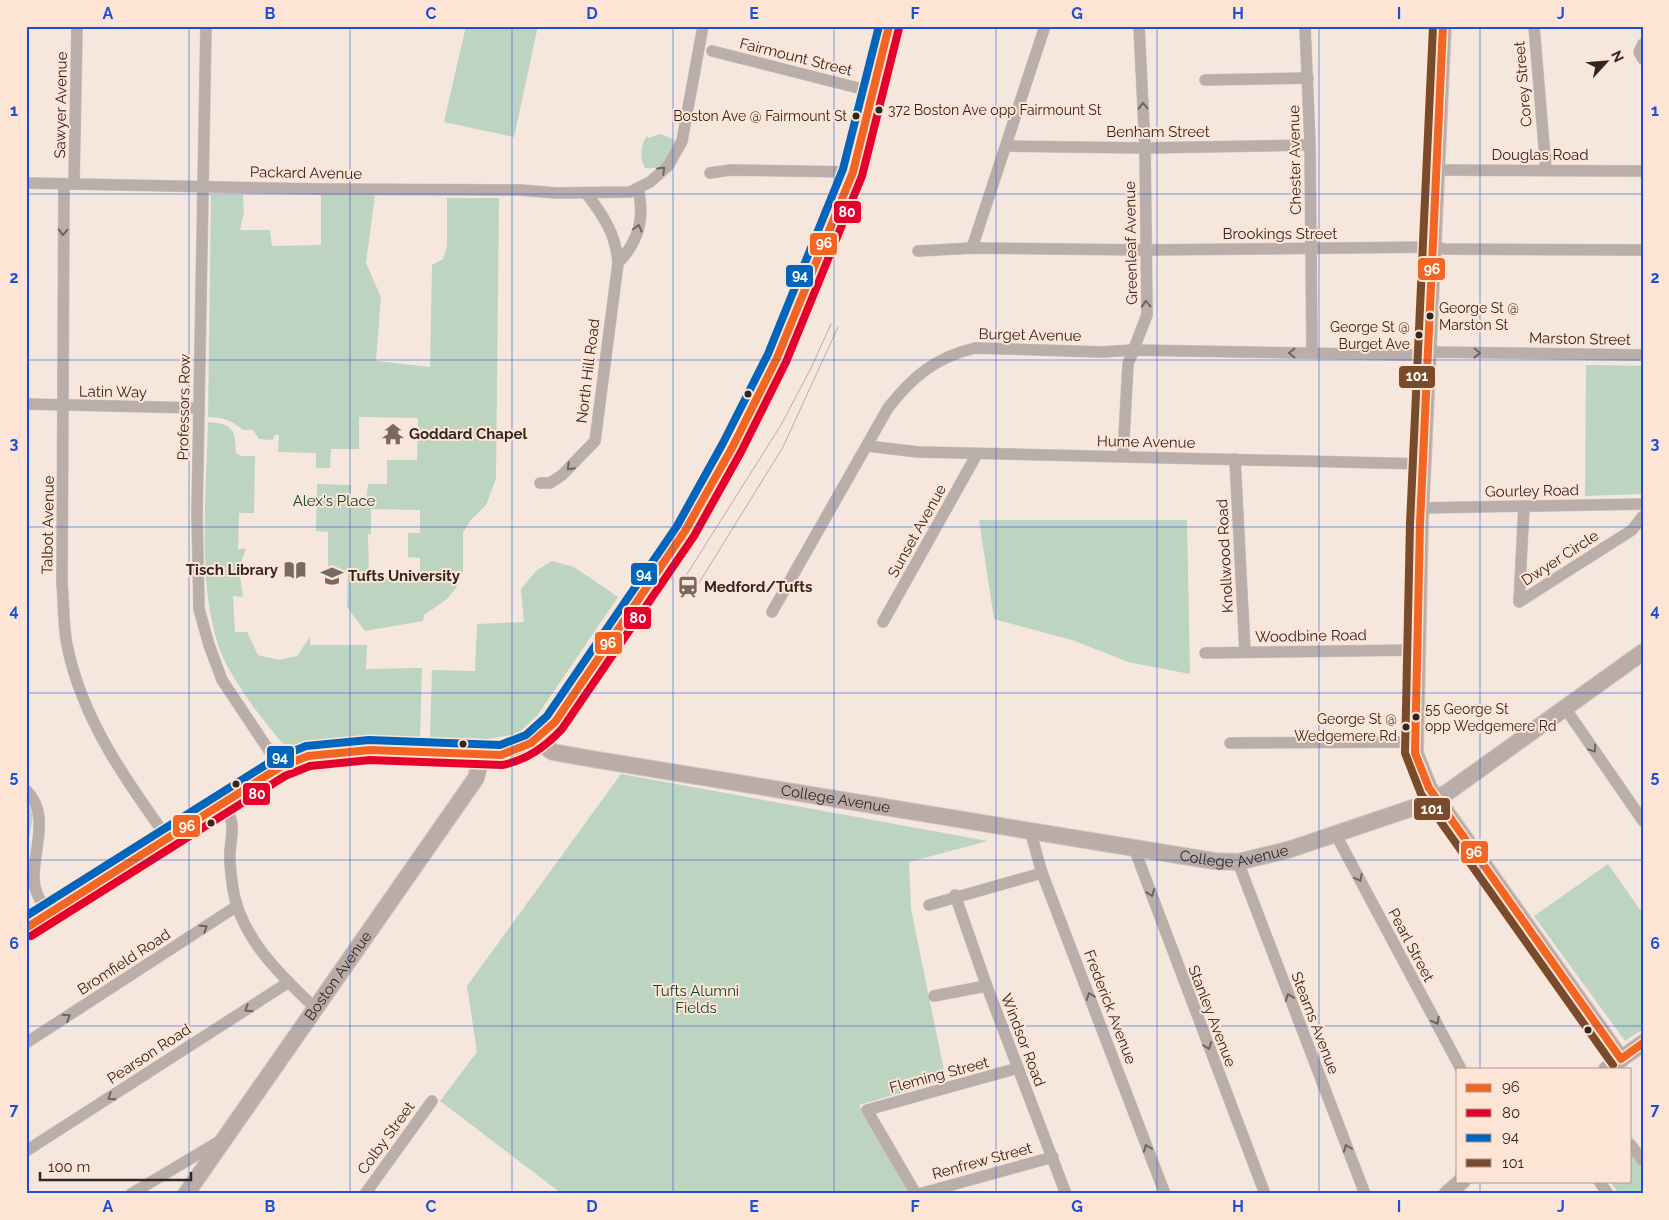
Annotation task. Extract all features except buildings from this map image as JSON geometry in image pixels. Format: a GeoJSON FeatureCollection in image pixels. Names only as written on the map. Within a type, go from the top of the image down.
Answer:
{"type":"FeatureCollection","features":[{"type":"Feature","properties":{"kind":"street","name":"Sawyer Avenue"},"geometry":{"type":"LineString","coordinates":[[69,184],[77,26]]}},
{"type":"Feature","properties":{"kind":"street","name":"Professors Row"},"geometry":{"type":"LineString","coordinates":[[206,26],[197,513],[199,609],[209,646],[222,680],[280,767]]}},
{"type":"Feature","properties":{"kind":"street"},"geometry":{"type":"LineString","coordinates":[[618,263],[631,249],[640,225],[638,188],[650,182],[668,166],[682,141],[703,26]]}},
{"type":"Feature","properties":{"kind":"street"},"geometry":{"type":"LineString","coordinates":[[26,928],[280,767],[308,756],[370,750],[482,754],[512,753],[536,740],[555,722],[685,531],[717,477],[777,358],[802,301],[853,172],[889,26]]}},
{"type":"Feature","properties":{"kind":"street"},"geometry":{"type":"LineString","coordinates":[[972,248],[1045,26]]}},
{"type":"Feature","properties":{"kind":"street","name":"Greenleaf Avenue"},"geometry":{"type":"LineString","coordinates":[[1123,456],[1128,364],[1147,315],[1145,148],[1140,26]]}},
{"type":"Feature","properties":{"kind":"street","name":"Chester Avenue"},"geometry":{"type":"LineString","coordinates":[[1305,26],[1310,145],[1312,353]]}},
{"type":"Feature","properties":{"kind":"street"},"geometry":{"type":"LineString","coordinates":[[1443,26],[1421,508],[1414,742],[1419,766],[1436,798],[1621,1059]]}},
{"type":"Feature","properties":{"kind":"street","name":"Corey Street"},"geometry":{"type":"LineString","coordinates":[[1534,26],[1546,170]]}},
{"type":"Feature","properties":{"kind":"street"},"geometry":{"type":"LineString","coordinates":[[1643,44],[1638,52],[1643,59]]}},
{"type":"Feature","properties":{"kind":"street","name":"Fairmount Street"},"geometry":{"type":"LineString","coordinates":[[712,51],[874,92]]}},
{"type":"Feature","properties":{"kind":"street"},"geometry":{"type":"LineString","coordinates":[[1205,80],[1308,78]]}},
{"type":"Feature","properties":{"kind":"street","name":"Benham Street"},"geometry":{"type":"LineString","coordinates":[[1007,146],[1145,148],[1310,145]]}},
{"type":"Feature","properties":{"kind":"street"},"geometry":{"type":"LineString","coordinates":[[710,173],[730,170],[853,172]]}},
{"type":"Feature","properties":{"kind":"street","name":"Douglas Road"},"geometry":{"type":"LineString","coordinates":[[1437,170],[1643,171]]}},
{"type":"Feature","properties":{"kind":"street","name":"Packard Avenue"},"geometry":{"type":"LineString","coordinates":[[26,183],[510,190],[586,193],[630,192],[638,188]]}},
{"type":"Feature","properties":{"kind":"street","name":"Talbot Avenue"},"geometry":{"type":"LineString","coordinates":[[69,184],[62,315],[64,406],[62,584],[67,644],[80,690],[100,738],[122,776],[168,839]]}},
{"type":"Feature","properties":{"kind":"street","name":"North Hill Road"},"geometry":{"type":"LineString","coordinates":[[540,483],[550,483],[562,475],[595,441],[618,263],[617,249],[610,228],[586,193]]}},
{"type":"Feature","properties":{"kind":"street","name":"Brookings Street"},"geometry":{"type":"LineString","coordinates":[[918,251],[972,248],[1145,250],[1434,247],[1445,249],[1643,250]]}},
{"type":"Feature","properties":{"kind":"street","name":"Burget Avenue"},"geometry":{"type":"LineString","coordinates":[[772,612],[888,408],[906,385],[929,367],[961,351],[975,348],[1102,352],[1133,350],[1412,355],[1428,352]]}},
{"type":"Feature","properties":{"kind":"street","name":"Marston Street"},"geometry":{"type":"LineString","coordinates":[[1428,352],[1643,355]]}},
{"type":"Feature","properties":{"kind":"street","name":"Latin Way"},"geometry":{"type":"LineString","coordinates":[[26,404],[199,408]]}},
{"type":"Feature","properties":{"kind":"street","name":"Hume Avenue"},"geometry":{"type":"LineString","coordinates":[[868,446],[918,452],[976,454],[1424,464]]}},
{"type":"Feature","properties":{"kind":"street","name":"Sunset Avenue"},"geometry":{"type":"LineString","coordinates":[[883,622],[976,454]]}},
{"type":"Feature","properties":{"kind":"street","name":"Knollwood Road"},"geometry":{"type":"LineString","coordinates":[[1235,459],[1245,652]]}},
{"type":"Feature","properties":{"kind":"street","name":"Gourley Road"},"geometry":{"type":"LineString","coordinates":[[1421,508],[1643,504]]}},
{"type":"Feature","properties":{"kind":"street","name":"Dwyer Circle"},"geometry":{"type":"LineString","coordinates":[[1524,506],[1519,602],[1632,530],[1643,516]]}},
{"type":"Feature","properties":{"kind":"street","name":"Woodbine Road"},"geometry":{"type":"LineString","coordinates":[[1205,653],[1417,650]]}},
{"type":"Feature","properties":{"kind":"street","name":"College Avenue"},"geometry":{"type":"LineString","coordinates":[[536,740],[553,752],[607,762],[1214,861],[1238,862],[1336,835],[1427,804],[1643,652]]}},
{"type":"Feature","properties":{"kind":"street"},"geometry":{"type":"LineString","coordinates":[[1565,708],[1643,822]]}},
{"type":"Feature","properties":{"kind":"street"},"geometry":{"type":"LineString","coordinates":[[1230,743],[1414,742]]}},
{"type":"Feature","properties":{"kind":"street","name":"Boston Avenue"},"geometry":{"type":"LineString","coordinates":[[186,1194],[476,778],[482,754]]}},
{"type":"Feature","properties":{"kind":"street"},"geometry":{"type":"LineString","coordinates":[[26,790],[38,806],[40,816],[34,878],[36,891],[48,914]]}},
{"type":"Feature","properties":{"kind":"street"},"geometry":{"type":"LineString","coordinates":[[224,803],[231,814],[234,831],[230,851],[233,884],[238,906],[245,923],[272,966],[315,1008]]}},
{"type":"Feature","properties":{"kind":"street","name":"Frederick Avenue"},"geometry":{"type":"LineString","coordinates":[[1030,830],[1042,873],[1165,1194]]}},
{"type":"Feature","properties":{"kind":"street","name":"Pearl Street"},"geometry":{"type":"LineString","coordinates":[[1336,835],[1460,1068]]}},
{"type":"Feature","properties":{"kind":"street","name":"Stanley Avenue"},"geometry":{"type":"LineString","coordinates":[[1134,848],[1265,1194]]}},
{"type":"Feature","properties":{"kind":"street","name":"Stearns Avenue"},"geometry":{"type":"LineString","coordinates":[[1238,862],[1365,1194]]}},
{"type":"Feature","properties":{"kind":"street"},"geometry":{"type":"LineString","coordinates":[[928,905],[1042,873]]}},
{"type":"Feature","properties":{"kind":"street","name":"Windsor Road"},"geometry":{"type":"LineString","coordinates":[[955,896],[986,986],[1066,1194]]}},
{"type":"Feature","properties":{"kind":"street","name":"Bromfield Road"},"geometry":{"type":"LineString","coordinates":[[26,1043],[238,906]]}},
{"type":"Feature","properties":{"kind":"street","name":"Pearson Road"},"geometry":{"type":"LineString","coordinates":[[26,1151],[289,982]]}},
{"type":"Feature","properties":{"kind":"street"},"geometry":{"type":"LineString","coordinates":[[934,996],[986,986]]}},
{"type":"Feature","properties":{"kind":"street"},"geometry":{"type":"LineString","coordinates":[[1608,1068],[1643,1043]]}},
{"type":"Feature","properties":{"kind":"street","name":"Fleming Street"},"geometry":{"type":"LineString","coordinates":[[917,1194],[867,1110],[1018,1068]]}},
{"type":"Feature","properties":{"kind":"street","name":"Colby Street"},"geometry":{"type":"LineString","coordinates":[[365,1194],[432,1100]]}},
{"type":"Feature","properties":{"kind":"street"},"geometry":{"type":"LineString","coordinates":[[131,1194],[225,1138]]}},
{"type":"Feature","properties":{"kind":"street"},"geometry":{"type":"LineString","coordinates":[[1632,1147],[1643,1161]]}},
{"type":"Feature","properties":{"kind":"street","name":"Renfrew Street"},"geometry":{"type":"LineString","coordinates":[[917,1194],[1052,1157]]}},
{"type":"Feature","properties":{"kind":"street"},"geometry":{"type":"LineString","coordinates":[[1447,1194],[1461,1182]]}},
{"type":"Feature","properties":{"kind":"street"},"geometry":{"type":"LineString","coordinates":[[1600,1182],[1608,1194]]}},
{"type":"Feature","properties":{"kind":"green space"},"geometry":{"type":"Polygon","coordinates":[[[466,26],[538,26],[514,137],[444,122],[466,26]]]}},
{"type":"Feature","properties":{"kind":"green space"},"geometry":{"type":"Polygon","coordinates":[[[661,134],[673,139],[670,155],[657,167],[645,168],[642,161],[643,143],[647,136],[648,138],[661,134]]]}},
{"type":"Feature","properties":{"kind":"green space","name":"Alex's Place"},"geometry":{"type":"Polygon","coordinates":[[[211,195],[243,195],[244,212],[240,230],[270,230],[272,246],[321,245],[321,195],[375,195],[366,263],[381,297],[376,361],[430,367],[432,265],[443,259],[447,246],[447,198],[499,198],[496,479],[486,505],[470,521],[463,533],[463,571],[456,588],[447,599],[424,615],[423,621],[365,631],[347,607],[348,571],[328,571],[328,532],[316,531],[317,484],[351,485],[350,503],[366,504],[368,484],[387,484],[387,460],[417,460],[418,418],[359,417],[359,449],[331,449],[330,468],[316,468],[316,453],[278,452],[279,435],[275,435],[273,440],[259,439],[253,430],[243,430],[227,420],[208,417],[211,195]],[[371,509],[371,534],[368,534],[369,577],[402,580],[403,578],[420,578],[420,558],[408,557],[408,533],[420,533],[420,510],[371,509]]]}},
{"type":"Feature","properties":{"kind":"green space"},"geometry":{"type":"Polygon","coordinates":[[[1586,365],[1643,366],[1643,494],[1585,496],[1586,365]]]}},
{"type":"Feature","properties":{"kind":"green space"},"geometry":{"type":"Polygon","coordinates":[[[208,422],[223,424],[231,429],[235,438],[236,453],[241,456],[255,456],[254,513],[239,513],[238,549],[246,549],[239,568],[243,597],[233,596],[235,632],[247,632],[258,655],[279,660],[297,656],[310,637],[310,645],[367,645],[366,669],[422,668],[420,740],[284,745],[242,690],[230,671],[218,645],[211,616],[205,550],[208,422]]]}},
{"type":"Feature","properties":{"kind":"green space"},"geometry":{"type":"Polygon","coordinates":[[[979,520],[1187,520],[1190,674],[1128,662],[1075,641],[994,619],[979,520]]]}},
{"type":"Feature","properties":{"kind":"green space"},"geometry":{"type":"Polygon","coordinates":[[[552,561],[574,567],[618,597],[537,716],[517,734],[487,739],[430,737],[432,670],[475,671],[477,624],[524,622],[521,589],[536,571],[552,561]]]}},
{"type":"Feature","properties":{"kind":"green space","name":"Tufts Alumni Fields"},"geometry":{"type":"Polygon","coordinates":[[[621,774],[988,841],[909,862],[911,909],[946,1080],[859,1105],[912,1194],[562,1194],[440,1101],[477,1052],[467,986],[621,774]]]}},
{"type":"Feature","properties":{"kind":"green space"},"geometry":{"type":"Polygon","coordinates":[[[26,798],[33,816],[26,855],[26,798]]]}},
{"type":"Feature","properties":{"kind":"green space"},"geometry":{"type":"Polygon","coordinates":[[[1608,864],[1643,914],[1643,1029],[1625,1041],[1534,916],[1608,864]]]}},
{"type":"Feature","properties":{"kind":"green space"},"geometry":{"type":"Polygon","coordinates":[[[1632,1156],[1643,1170],[1643,1194],[1619,1194],[1611,1182],[1632,1182],[1632,1156]]]}},
{"type":"Feature","properties":{"kind":"tram line"},"geometry":{"type":"LineString","coordinates":[[682,582],[781,425],[811,368],[831,324]]}},
{"type":"Feature","properties":{"kind":"tram line"},"geometry":{"type":"LineString","coordinates":[[694,591],[783,447],[838,327]]}},
{"type":"Feature","properties":{"kind":"transit line","name":"94"},"geometry":{"type":"LineString","coordinates":[[26,916],[275,759],[306,746],[369,740],[500,745],[526,735],[547,716],[677,526],[723,443],[768,354],[843,169],[879,26]]}},
{"type":"Feature","properties":{"kind":"transit line","name":"96"},"geometry":{"type":"LineString","coordinates":[[26,928],[280,767],[308,756],[370,750],[501,755],[531,743],[555,722],[685,531],[732,448],[777,358],[853,172],[889,26]]}},
{"type":"Feature","properties":{"kind":"transit line","name":"101"},"geometry":{"type":"LineString","coordinates":[[1433,26],[1410,524],[1405,753],[1421,794],[1613,1065]]}},
{"type":"Feature","properties":{"kind":"transit line","name":"96"},"geometry":{"type":"LineString","coordinates":[[1443,26],[1420,524],[1415,753],[1429,788],[1621,1059],[1643,1043]]}},
{"type":"Feature","properties":{"kind":"transit line","name":"80"},"geometry":{"type":"LineString","coordinates":[[31,936],[285,776],[310,766],[370,760],[502,765],[520,760],[535,752],[562,729],[694,536],[741,452],[786,362],[862,176],[899,28]]}},
{"type":"Feature","properties":{"kind":"place","name":"372 Boston Ave opp Fairmount St"},"geometry":{"type":"Point","coordinates":[879,110]}},
{"type":"Feature","properties":{"kind":"place","name":"Boston Ave @ Fairmount St"},"geometry":{"type":"Point","coordinates":[856,116]}},
{"type":"Feature","properties":{"kind":"place","name":"George St @ Marston St"},"geometry":{"type":"Point","coordinates":[1430,316]}},
{"type":"Feature","properties":{"kind":"place","name":"George St @ Burget Ave"},"geometry":{"type":"Point","coordinates":[1419,335]}},
{"type":"Feature","properties":{"kind":"place","name":"Goddard Chapel"},"geometry":{"type":"Point","coordinates":[393,434]}},
{"type":"Feature","properties":{"kind":"place","name":"Tisch Library"},"geometry":{"type":"Point","coordinates":[295,570]}},
{"type":"Feature","properties":{"kind":"place","name":"Tufts University"},"geometry":{"type":"Point","coordinates":[332,576]}},
{"type":"Feature","properties":{"kind":"place","name":"Medford/Tufts"},"geometry":{"type":"Point","coordinates":[688,587]}},
{"type":"Feature","properties":{"kind":"place","name":"55 George St opp Wedgemere Rd"},"geometry":{"type":"Point","coordinates":[1416,717]}},
{"type":"Feature","properties":{"kind":"place","name":"George St @ Wedgemere Rd"},"geometry":{"type":"Point","coordinates":[1406,727]}}]}
